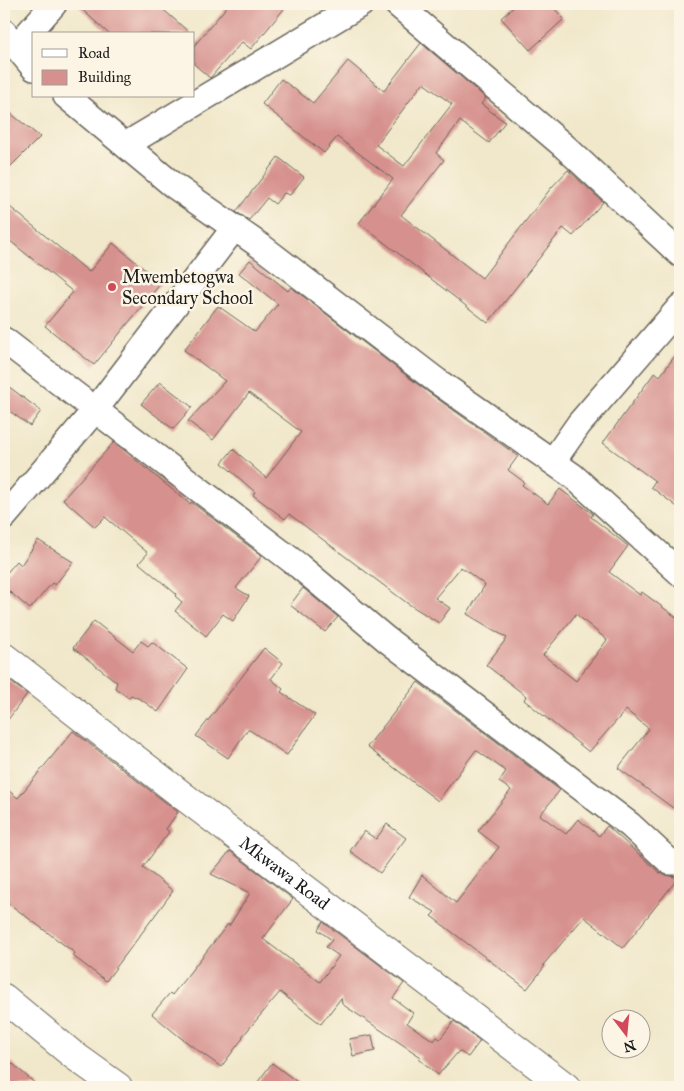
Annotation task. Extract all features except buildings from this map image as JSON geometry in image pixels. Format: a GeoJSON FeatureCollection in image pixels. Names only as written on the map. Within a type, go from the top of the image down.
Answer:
{"type":"FeatureCollection","features":[{"type":"Feature","properties":{"kind":"street"},"geometry":{"type":"LineString","coordinates":[[32,66],[10,39],[54,4]]}},
{"type":"Feature","properties":{"kind":"street"},"geometry":{"type":"LineString","coordinates":[[127,144],[361,4]]}},
{"type":"Feature","properties":{"kind":"street"},"geometry":{"type":"LineString","coordinates":[[397,4],[564,146],[680,254]]}},
{"type":"Feature","properties":{"kind":"street"},"geometry":{"type":"LineString","coordinates":[[69,98],[127,144],[173,185],[236,227],[437,381],[553,461],[676,559]]}},
{"type":"Feature","properties":{"kind":"street"},"geometry":{"type":"LineString","coordinates":[[4,517],[95,410],[236,227]]}},
{"type":"Feature","properties":{"kind":"street"},"geometry":{"type":"LineString","coordinates":[[553,461],[579,424],[680,307]]}},
{"type":"Feature","properties":{"kind":"street"},"geometry":{"type":"LineString","coordinates":[[4,340],[299,566],[386,639],[630,825],[670,862],[680,862]]}},
{"type":"Feature","properties":{"kind":"street","name":"Mkwawa Road"},"geometry":{"type":"LineString","coordinates":[[4,657],[187,799],[566,1087]]}},
{"type":"Feature","properties":{"kind":"street"},"geometry":{"type":"LineString","coordinates":[[4,998],[72,1054],[118,1087]]}},
{"type":"Feature","properties":{"kind":"place","name":"Mwembetogwa Secondary School"},"geometry":{"type":"Point","coordinates":[112,287]}}]}
